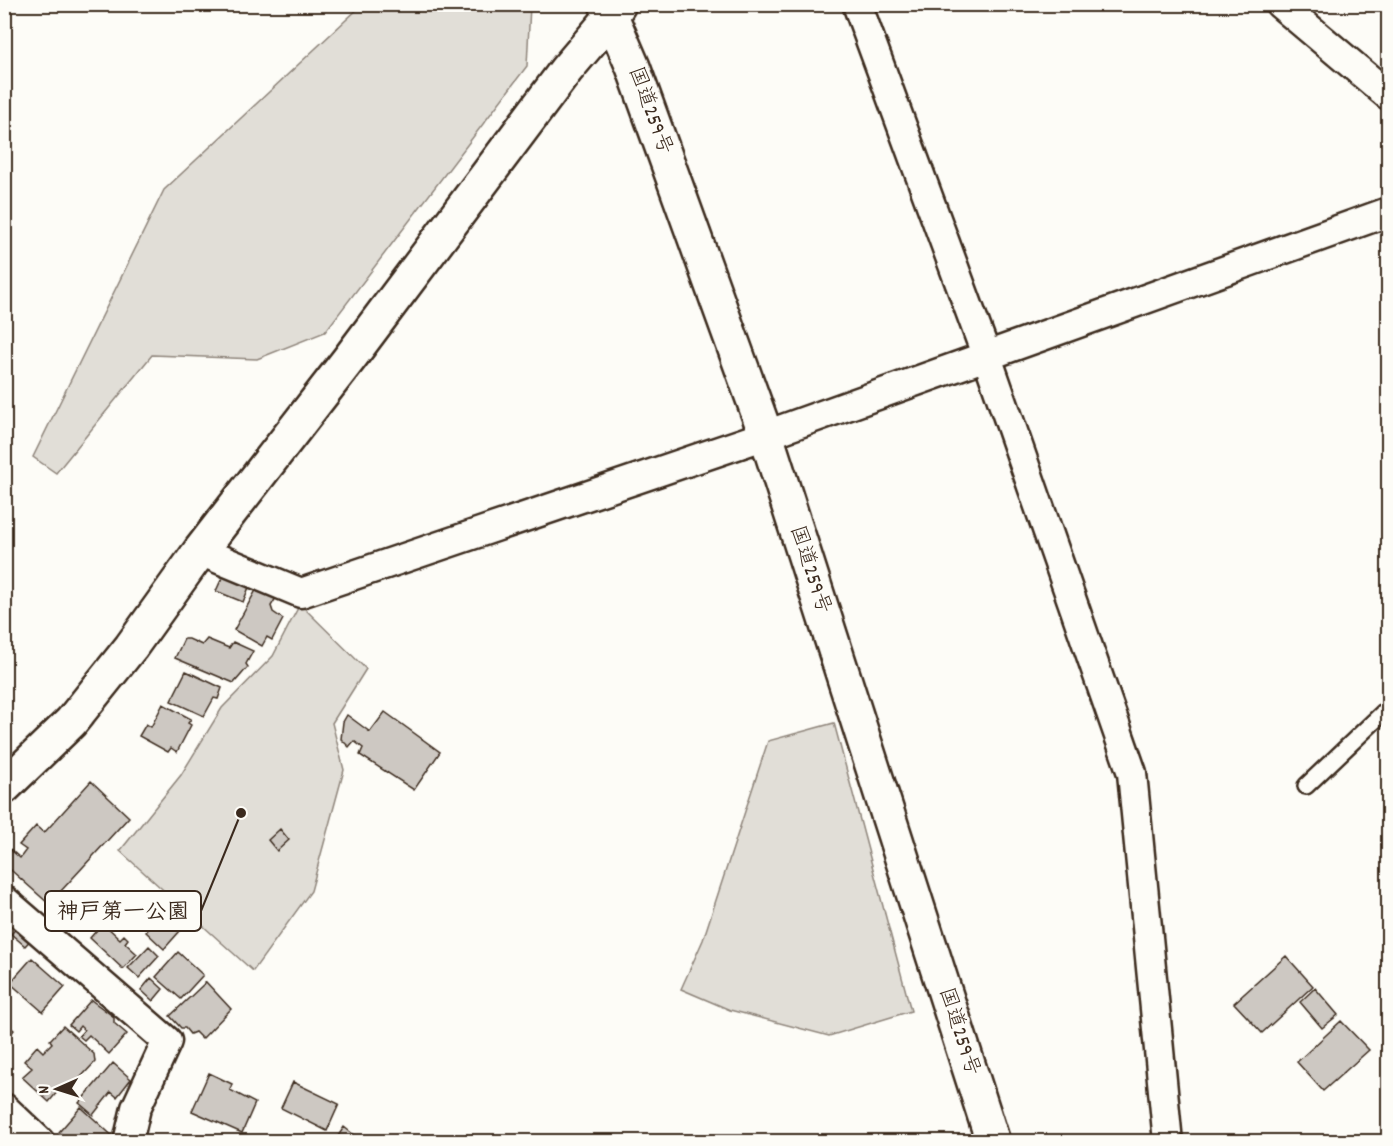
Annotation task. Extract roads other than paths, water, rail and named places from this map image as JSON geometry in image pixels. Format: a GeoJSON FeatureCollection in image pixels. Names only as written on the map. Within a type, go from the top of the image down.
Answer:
{"type":"FeatureCollection","features":[{"type":"Feature","properties":{"kind":"main road","name":"国道259号"},"geometry":{"type":"LineString","coordinates":[[612,9],[766,435],[993,1142]]}},
{"type":"Feature","properties":{"kind":"main road"},"geometry":{"type":"LineString","coordinates":[[4,787],[70,722],[131,647],[200,551],[349,359],[612,9]]}},
{"type":"Feature","properties":{"kind":"street"},"geometry":{"type":"LineString","coordinates":[[857,4],[987,357],[1132,773],[1168,1142]]}},
{"type":"Feature","properties":{"kind":"street"},"geometry":{"type":"LineString","coordinates":[[1280,4],[1389,95]]}},
{"type":"Feature","properties":{"kind":"street"},"geometry":{"type":"LineString","coordinates":[[200,551],[301,592],[766,435],[1389,212]]}},
{"type":"Feature","properties":{"kind":"street"},"geometry":{"type":"LineString","coordinates":[[4,900],[167,1041],[136,1108],[128,1142]]}},
{"type":"Feature","properties":{"kind":"street"},"geometry":{"type":"LineString","coordinates":[[4,1108],[40,1142]]}},
{"type":"Feature","properties":{"kind":"lane"},"geometry":{"type":"LineString","coordinates":[[1306,786],[1389,708]]}},
{"type":"Feature","properties":{"kind":"place","name":"神戸第一公園"},"geometry":{"type":"Point","coordinates":[241,813]}}]}
